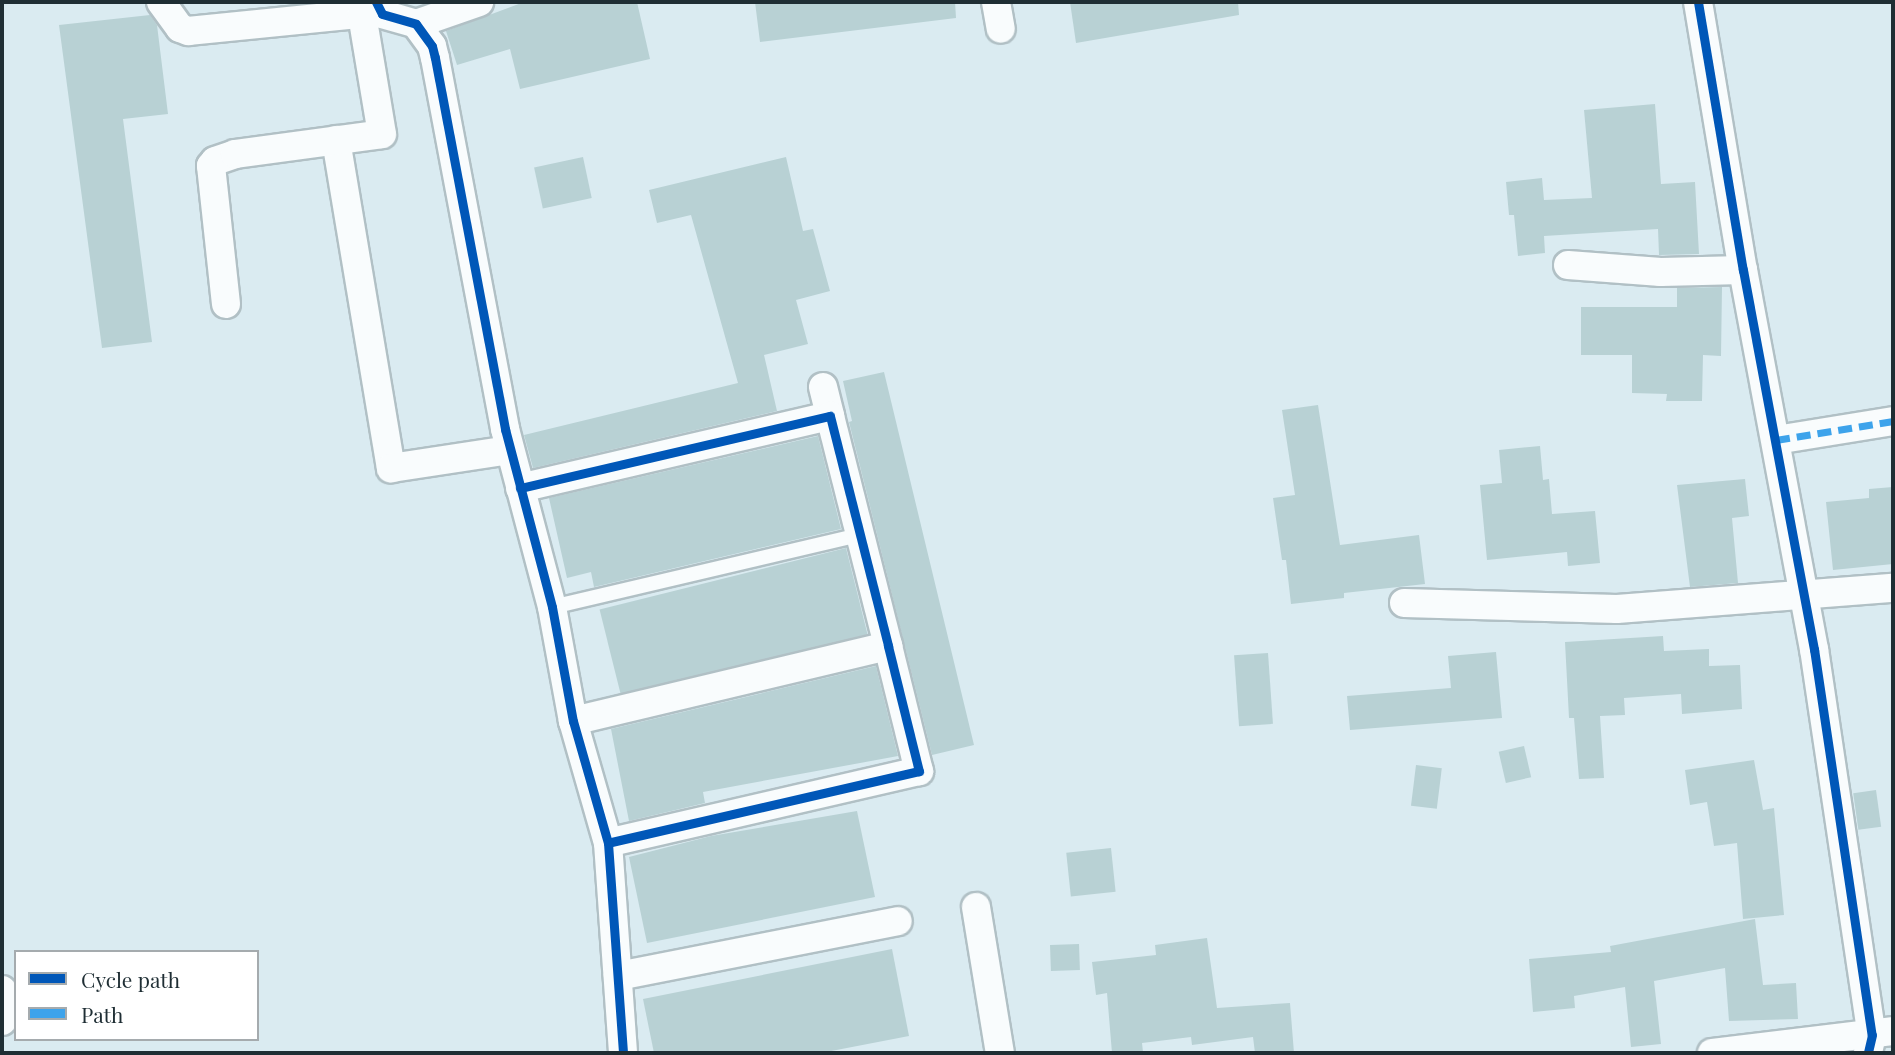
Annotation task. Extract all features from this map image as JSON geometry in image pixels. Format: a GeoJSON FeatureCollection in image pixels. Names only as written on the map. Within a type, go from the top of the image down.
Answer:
{"type":"FeatureCollection","features":[{"type":"Feature","properties":{"kind":"street"},"geometry":{"type":"LineString","coordinates":[[161,2],[180,28],[188,31],[372,9],[415,24],[432,46],[510,450],[552,607],[573,721],[608,844],[623,1053]]}},
{"type":"Feature","properties":{"kind":"street"},"geometry":{"type":"LineString","coordinates":[[415,24],[479,2]]}},
{"type":"Feature","properties":{"kind":"street"},"geometry":{"type":"LineString","coordinates":[[1698,2],[1743,270],[1805,593],[1878,1040],[1712,1053]]}},
{"type":"Feature","properties":{"kind":"street"},"geometry":{"type":"LineString","coordinates":[[226,304],[211,166],[215,161],[235,154],[382,134],[372,9]]}},
{"type":"Feature","properties":{"kind":"street"},"geometry":{"type":"LineString","coordinates":[[336,140],[391,468],[510,450]]}},
{"type":"Feature","properties":{"kind":"street"},"geometry":{"type":"LineString","coordinates":[[1567,265],[1661,272],[1743,270]]}},
{"type":"Feature","properties":{"kind":"street"},"geometry":{"type":"LineString","coordinates":[[608,844],[919,771],[823,387]]}},
{"type":"Feature","properties":{"kind":"street"},"geometry":{"type":"LineString","coordinates":[[520,488],[830,416]]}},
{"type":"Feature","properties":{"kind":"street"},"geometry":{"type":"LineString","coordinates":[[1776,440],[1893,421]]}},
{"type":"Feature","properties":{"kind":"street"},"geometry":{"type":"LineString","coordinates":[[1404,603],[1617,609],[1893,587]]}},
{"type":"Feature","properties":{"kind":"street"},"geometry":{"type":"LineString","coordinates":[[573,721],[888,646]]}},
{"type":"Feature","properties":{"kind":"street"},"geometry":{"type":"LineString","coordinates":[[976,907],[1000,1053]]}},
{"type":"Feature","properties":{"kind":"street"},"geometry":{"type":"LineString","coordinates":[[618,976],[898,920]]}},
{"type":"Feature","properties":{"kind":"street"},"geometry":{"type":"LineString","coordinates":[[2,990],[2,1021]]}},
{"type":"Feature","properties":{"kind":"lane"},"geometry":{"type":"LineString","coordinates":[[552,607],[859,535]]}},
{"type":"Feature","properties":{"kind":"building"},"geometry":{"type":"Polygon","coordinates":[[[524,2],[637,2],[650,59],[520,89],[510,49],[457,65],[446,31],[524,2]]]}},
{"type":"Feature","properties":{"kind":"building"},"geometry":{"type":"Polygon","coordinates":[[[755,2],[955,2],[956,18],[760,42],[755,2]]]}},
{"type":"Feature","properties":{"kind":"building"},"geometry":{"type":"Polygon","coordinates":[[[1070,2],[1238,2],[1239,15],[1076,43],[1070,2]]]}},
{"type":"Feature","properties":{"kind":"building"},"geometry":{"type":"Polygon","coordinates":[[[150,15],[157,25],[168,114],[123,119],[152,342],[102,348],[59,25],[150,15]]]}},
{"type":"Feature","properties":{"kind":"building"},"geometry":{"type":"Polygon","coordinates":[[[1655,104],[1661,184],[1695,182],[1699,254],[1659,255],[1658,229],[1544,236],[1545,253],[1518,256],[1514,215],[1509,215],[1506,182],[1542,178],[1544,200],[1592,198],[1584,110],[1655,104]]]}},
{"type":"Feature","properties":{"kind":"building"},"geometry":{"type":"Polygon","coordinates":[[[583,157],[592,198],[543,208],[534,167],[583,157]]]}},
{"type":"Feature","properties":{"kind":"building"},"geometry":{"type":"Polygon","coordinates":[[[786,157],[803,231],[813,229],[830,291],[796,300],[808,344],[764,355],[777,411],[533,468],[524,435],[738,383],[691,215],[657,223],[649,190],[786,157]]]}},
{"type":"Feature","properties":{"kind":"building"},"geometry":{"type":"Polygon","coordinates":[[[1722,287],[1721,356],[1703,355],[1702,401],[1666,401],[1667,394],[1632,393],[1632,355],[1581,355],[1581,307],[1677,307],[1677,288],[1722,287]]]}},
{"type":"Feature","properties":{"kind":"building"},"geometry":{"type":"Polygon","coordinates":[[[884,372],[974,745],[932,755],[849,422],[852,421],[843,381],[884,372]]]}},
{"type":"Feature","properties":{"kind":"building"},"geometry":{"type":"Polygon","coordinates":[[[1318,405],[1340,545],[1419,535],[1425,584],[1344,593],[1344,598],[1291,604],[1286,560],[1282,560],[1273,498],[1295,495],[1282,410],[1318,405]]]}},
{"type":"Feature","properties":{"kind":"building"},"geometry":{"type":"Polygon","coordinates":[[[818,436],[841,529],[594,587],[591,572],[567,578],[549,498],[818,436]]]}},
{"type":"Feature","properties":{"kind":"building"},"geometry":{"type":"Polygon","coordinates":[[[1540,446],[1543,480],[1549,479],[1552,514],[1595,511],[1600,563],[1568,566],[1567,552],[1487,560],[1480,485],[1502,483],[1499,450],[1540,446]]]}},
{"type":"Feature","properties":{"kind":"building"},"geometry":{"type":"Polygon","coordinates":[[[1745,479],[1749,516],[1732,518],[1738,583],[1690,587],[1677,485],[1745,479]]]}},
{"type":"Feature","properties":{"kind":"building"},"geometry":{"type":"Polygon","coordinates":[[[1893,487],[1893,564],[1833,570],[1826,502],[1869,498],[1869,489],[1893,487]]]}},
{"type":"Feature","properties":{"kind":"building"},"geometry":{"type":"Polygon","coordinates":[[[846,548],[868,634],[621,696],[600,609],[846,548]]]}},
{"type":"Feature","properties":{"kind":"building"},"geometry":{"type":"Polygon","coordinates":[[[1663,636],[1664,651],[1709,649],[1709,666],[1740,665],[1742,709],[1682,714],[1681,694],[1624,698],[1625,715],[1600,716],[1604,778],[1579,779],[1574,718],[1569,718],[1565,642],[1663,636]]]}},
{"type":"Feature","properties":{"kind":"building"},"geometry":{"type":"Polygon","coordinates":[[[1496,652],[1502,718],[1350,730],[1347,696],[1451,688],[1448,656],[1496,652]]]}},
{"type":"Feature","properties":{"kind":"building"},"geometry":{"type":"Polygon","coordinates":[[[1268,653],[1273,724],[1239,726],[1234,655],[1268,653]]]}},
{"type":"Feature","properties":{"kind":"building"},"geometry":{"type":"Polygon","coordinates":[[[876,666],[898,756],[703,792],[705,803],[629,821],[611,729],[876,666]]]}},
{"type":"Feature","properties":{"kind":"building"},"geometry":{"type":"Polygon","coordinates":[[[1524,746],[1531,777],[1506,783],[1499,752],[1524,746]]]}},
{"type":"Feature","properties":{"kind":"building"},"geometry":{"type":"Polygon","coordinates":[[[1754,760],[1763,810],[1774,808],[1784,915],[1743,919],[1737,843],[1714,846],[1707,802],[1690,805],[1685,770],[1754,760]]]}},
{"type":"Feature","properties":{"kind":"building"},"geometry":{"type":"Polygon","coordinates":[[[1416,765],[1442,768],[1437,809],[1411,806],[1416,765]]]}},
{"type":"Feature","properties":{"kind":"building"},"geometry":{"type":"Polygon","coordinates":[[[1876,790],[1881,827],[1858,830],[1853,793],[1876,790]]]}},
{"type":"Feature","properties":{"kind":"building"},"geometry":{"type":"Polygon","coordinates":[[[857,811],[875,897],[647,943],[629,857],[711,836],[857,811]]]}},
{"type":"Feature","properties":{"kind":"building"},"geometry":{"type":"Polygon","coordinates":[[[1111,848],[1116,892],[1071,896],[1066,853],[1111,848]]]}},
{"type":"Feature","properties":{"kind":"building"},"geometry":{"type":"Polygon","coordinates":[[[1755,919],[1763,985],[1796,983],[1798,1019],[1729,1021],[1725,968],[1654,981],[1661,1044],[1631,1047],[1625,987],[1574,996],[1575,1008],[1533,1012],[1529,959],[1611,952],[1610,946],[1755,919]]]}},
{"type":"Feature","properties":{"kind":"building"},"geometry":{"type":"Polygon","coordinates":[[[1207,938],[1217,1008],[1290,1003],[1294,1053],[1255,1053],[1253,1037],[1192,1045],[1191,1037],[1142,1043],[1143,1052],[1112,1053],[1107,993],[1096,995],[1092,962],[1156,955],[1155,945],[1207,938]]]}},
{"type":"Feature","properties":{"kind":"building"},"geometry":{"type":"Polygon","coordinates":[[[1079,944],[1080,970],[1051,971],[1050,945],[1079,944]]]}},
{"type":"Feature","properties":{"kind":"building"},"geometry":{"type":"Polygon","coordinates":[[[892,949],[909,1036],[821,1053],[654,1053],[643,999],[892,949]]]}},
{"type":"Feature","properties":{"kind":"marked path"},"geometry":{"type":"LineString","coordinates":[[1776,440],[1893,421]]}},
{"type":"Feature","properties":{"kind":"cycle path"},"geometry":{"type":"LineString","coordinates":[[376,2],[382,14],[416,24],[432,46],[435,58],[505,429],[552,607],[573,721],[608,843],[623,1053]]}},
{"type":"Feature","properties":{"kind":"cycle path"},"geometry":{"type":"LineString","coordinates":[[1698,2],[1743,270],[1814,649],[1872,1035],[1868,1053]]}},
{"type":"Feature","properties":{"kind":"cycle path"},"geometry":{"type":"LineString","coordinates":[[520,488],[830,416],[919,771],[608,843]]}}]}
